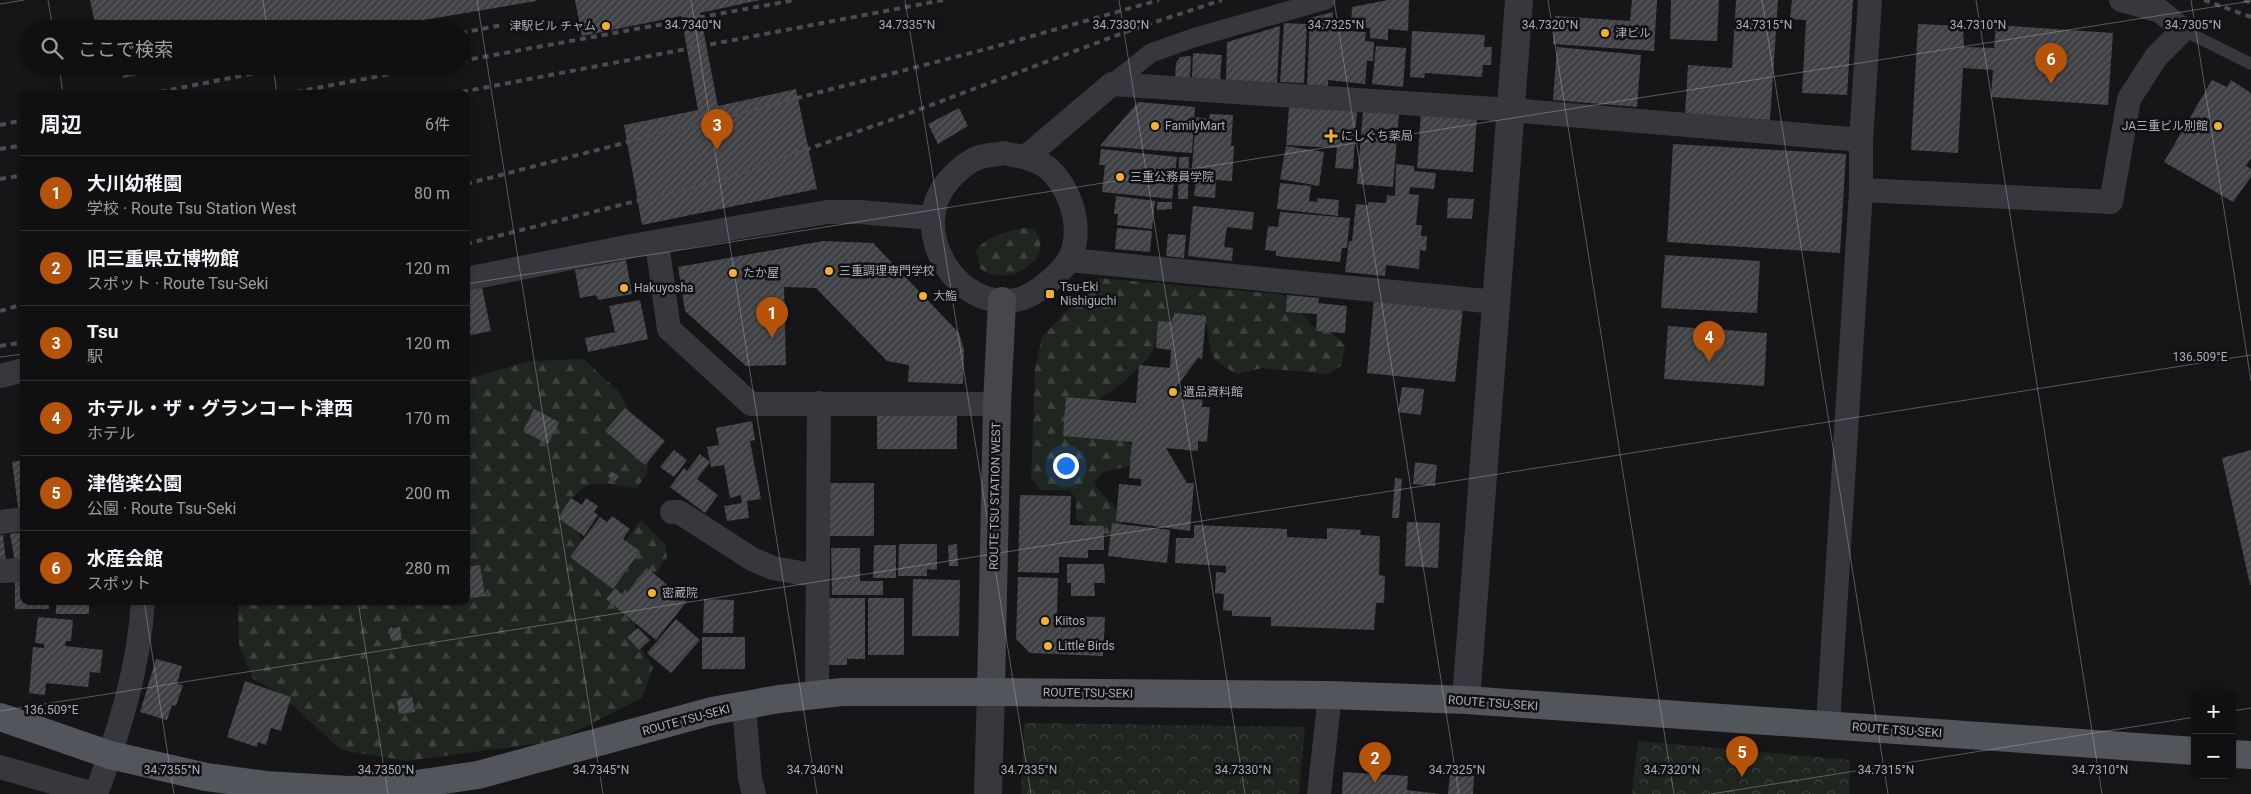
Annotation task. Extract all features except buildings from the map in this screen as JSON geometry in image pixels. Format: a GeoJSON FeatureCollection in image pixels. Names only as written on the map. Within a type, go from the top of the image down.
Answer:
{"type":"FeatureCollection","features":[{"type":"Feature","properties":{"kind":"main road","name":"ROUTE TSU STATION WEST"},"geometry":{"type":"LineString","coordinates":[[991,692],[997,404],[1002,301]]}},
{"type":"Feature","properties":{"kind":"main road","name":"ROUTE TSU-SEKI"},"geometry":{"type":"LineString","coordinates":[[0,716],[110,755],[206,777],[266,785],[382,792],[478,774],[712,711],[817,694],[991,692],[1330,696],[1466,700],[2191,751]]}},
{"type":"Feature","properties":{"kind":"main road"},"geometry":{"type":"LineString","coordinates":[[2236,754],[2251,756]]}},
{"type":"Feature","properties":{"kind":"street"},"geometry":{"type":"LineString","coordinates":[[1026,157],[1151,53],[1193,38],[1326,0]]}},
{"type":"Feature","properties":{"kind":"street"},"geometry":{"type":"LineString","coordinates":[[1466,700],[1519,0]]}},
{"type":"Feature","properties":{"kind":"street"},"geometry":{"type":"LineString","coordinates":[[1828,724],[1861,190],[1861,140],[1870,0]]}},
{"type":"Feature","properties":{"kind":"street"},"geometry":{"type":"LineString","coordinates":[[1861,190],[2111,202],[2129,99],[2156,57],[2183,30],[2160,11],[2121,0]]}},
{"type":"Feature","properties":{"kind":"street"},"geometry":{"type":"LineString","coordinates":[[1112,84],[1511,110],[1861,140]]}},
{"type":"Feature","properties":{"kind":"street"},"geometry":{"type":"LineString","coordinates":[[1003,153],[1026,157],[1048,168],[1064,186],[1074,208],[1075,233],[1070,260],[1056,276],[1022,299],[1002,301],[984,298],[966,287],[949,272],[937,252],[932,229],[933,218],[934,206],[944,185],[960,168],[980,157],[1003,153]]}},
{"type":"Feature","properties":{"kind":"street"},"geometry":{"type":"LineString","coordinates":[[470,278],[631,246],[658,243],[834,211],[933,218]]}},
{"type":"Feature","properties":{"kind":"street"},"geometry":{"type":"LineString","coordinates":[[658,243],[669,329],[751,404],[997,404]]}},
{"type":"Feature","properties":{"kind":"street"},"geometry":{"type":"LineString","coordinates":[[1070,260],[1496,302]]}},
{"type":"Feature","properties":{"kind":"street"},"geometry":{"type":"LineString","coordinates":[[0,376],[20,371]]}},
{"type":"Feature","properties":{"kind":"street"},"geometry":{"type":"LineString","coordinates":[[817,694],[819,403]]}},
{"type":"Feature","properties":{"kind":"street"},"geometry":{"type":"LineString","coordinates":[[672,512],[679,512],[752,559],[773,568],[818,576]]}},
{"type":"Feature","properties":{"kind":"street"},"geometry":{"type":"LineString","coordinates":[[0,522],[20,520]]}},
{"type":"Feature","properties":{"kind":"street"},"geometry":{"type":"LineString","coordinates":[[0,571],[20,570]]}},
{"type":"Feature","properties":{"kind":"street"},"geometry":{"type":"LineString","coordinates":[[0,768],[33,786],[95,794],[122,719],[141,633],[143,605]]}},
{"type":"Feature","properties":{"kind":"street"},"geometry":{"type":"LineString","coordinates":[[988,794],[991,692]]}},
{"type":"Feature","properties":{"kind":"street"},"geometry":{"type":"LineString","coordinates":[[1319,794],[1330,696]]}},
{"type":"Feature","properties":{"kind":"street"},"geometry":{"type":"LineString","coordinates":[[744,705],[750,779],[754,794]]}},
{"type":"Feature","properties":{"kind":"lane"},"geometry":{"type":"LineString","coordinates":[[2183,30],[2251,64]]}},
{"type":"Feature","properties":{"kind":"green space"},"geometry":{"type":"Polygon","coordinates":[[[1024,228],[1034,229],[1040,240],[1039,251],[1034,261],[1014,274],[1002,276],[990,274],[980,268],[976,251],[980,246],[997,235],[1024,228]]]}},
{"type":"Feature","properties":{"kind":"green space"},"geometry":{"type":"Polygon","coordinates":[[[1099,278],[1279,294],[1292,300],[1313,327],[1329,330],[1345,346],[1341,366],[1328,374],[1262,368],[1237,374],[1221,364],[1213,356],[1209,344],[1207,325],[1203,321],[1174,321],[1165,326],[1149,357],[1125,381],[1098,400],[1111,435],[1134,446],[1133,465],[1103,472],[1094,482],[1120,515],[1123,534],[1113,539],[1076,519],[1076,498],[1069,490],[1040,490],[1031,478],[1035,368],[1042,337],[1099,278]]]}},
{"type":"Feature","properties":{"kind":"green space"},"geometry":{"type":"Polygon","coordinates":[[[584,359],[619,392],[649,446],[647,474],[636,489],[602,483],[594,484],[587,486],[573,498],[574,523],[589,557],[610,562],[641,520],[665,544],[667,557],[634,603],[636,641],[653,667],[642,698],[556,741],[406,761],[341,750],[278,692],[252,678],[239,644],[238,605],[470,605],[470,378],[530,361],[584,359]]]}},
{"type":"Feature","properties":{"kind":"green space"},"geometry":{"type":"Polygon","coordinates":[[[1024,723],[1305,727],[1299,794],[1021,794],[1024,723]]]}},
{"type":"Feature","properties":{"kind":"green space"},"geometry":{"type":"Polygon","coordinates":[[[1638,741],[1850,760],[1849,794],[1632,794],[1638,741]]]}},
{"type":"Feature","properties":{"kind":"railway"},"geometry":{"type":"LineString","coordinates":[[470,59],[795,0]]}},
{"type":"Feature","properties":{"kind":"railway"},"geometry":{"type":"LineString","coordinates":[[470,90],[943,0]]}},
{"type":"Feature","properties":{"kind":"railway"},"geometry":{"type":"LineString","coordinates":[[470,183],[990,48],[1159,0]]}},
{"type":"Feature","properties":{"kind":"railway"},"geometry":{"type":"LineString","coordinates":[[470,243],[723,179],[899,117],[1131,30],[1222,0]]}},
{"type":"Feature","properties":{"kind":"railway"},"geometry":{"type":"LineString","coordinates":[[2204,0],[2251,17]]}},
{"type":"Feature","properties":{"kind":"railway"},"geometry":{"type":"LineString","coordinates":[[2244,0],[2251,3]]}},
{"type":"Feature","properties":{"kind":"railway"},"geometry":{"type":"LineString","coordinates":[[470,31],[502,25]]}},
{"type":"Feature","properties":{"kind":"railway"},"geometry":{"type":"LineString","coordinates":[[169,90],[245,75]]}},
{"type":"Feature","properties":{"kind":"railway"},"geometry":{"type":"LineString","coordinates":[[306,90],[385,75]]}},
{"type":"Feature","properties":{"kind":"railway"},"geometry":{"type":"LineString","coordinates":[[0,125],[20,121]]}},
{"type":"Feature","properties":{"kind":"railway"},"geometry":{"type":"LineString","coordinates":[[0,149],[20,146]]}},
{"type":"Feature","properties":{"kind":"railway"},"geometry":{"type":"LineString","coordinates":[[0,179],[20,176]]}},
{"type":"Feature","properties":{"kind":"railway"},"geometry":{"type":"LineString","coordinates":[[0,311],[20,305]]}},
{"type":"Feature","properties":{"kind":"railway"},"geometry":{"type":"LineString","coordinates":[[0,346],[20,343]]}},
{"type":"Feature","properties":{"kind":"place","name":"津駅ビル チャム"},"geometry":{"type":"Point","coordinates":[606,26]}},
{"type":"Feature","properties":{"kind":"place","name":"津ビル"},"geometry":{"type":"Point","coordinates":[1605,33]}},
{"type":"Feature","properties":{"kind":"place","name":"水産会館"},"geometry":{"type":"Point","coordinates":[2051,84]}},
{"type":"Feature","properties":{"kind":"place","name":"FamilyMart"},"geometry":{"type":"Point","coordinates":[1155,126]}},
{"type":"Feature","properties":{"kind":"place","name":"JA三重ビル別館"},"geometry":{"type":"Point","coordinates":[2218,126]}},
{"type":"Feature","properties":{"kind":"place","name":"にしぐち薬局"},"geometry":{"type":"Point","coordinates":[1331,136]}},
{"type":"Feature","properties":{"kind":"place","name":"Tsu"},"geometry":{"type":"Point","coordinates":[717,150]}},
{"type":"Feature","properties":{"kind":"place","name":"三重公務員学院"},"geometry":{"type":"Point","coordinates":[1120,177]}},
{"type":"Feature","properties":{"kind":"place","name":"三重調理専門学校"},"geometry":{"type":"Point","coordinates":[829,271]}},
{"type":"Feature","properties":{"kind":"place","name":"たか屋"},"geometry":{"type":"Point","coordinates":[733,273]}},
{"type":"Feature","properties":{"kind":"place","name":"Hakuyosha"},"geometry":{"type":"Point","coordinates":[624,288]}},
{"type":"Feature","properties":{"kind":"place","name":"Tsu-Eki Nishiguchi"},"geometry":{"type":"Point","coordinates":[1050,294]}},
{"type":"Feature","properties":{"kind":"place","name":"大鮨"},"geometry":{"type":"Point","coordinates":[923,296]}},
{"type":"Feature","properties":{"kind":"place","name":"大川幼稚園"},"geometry":{"type":"Point","coordinates":[772,338]}},
{"type":"Feature","properties":{"kind":"place","name":"ホテル・ザ・グランコート津西"},"geometry":{"type":"Point","coordinates":[1709,362]}},
{"type":"Feature","properties":{"kind":"place","name":"遺品資料館"},"geometry":{"type":"Point","coordinates":[1173,392]}},
{"type":"Feature","properties":{"kind":"place","name":"密蔵院"},"geometry":{"type":"Point","coordinates":[652,593]}},
{"type":"Feature","properties":{"kind":"place","name":"Kiitos"},"geometry":{"type":"Point","coordinates":[1045,621]}},
{"type":"Feature","properties":{"kind":"place","name":"Little Birds"},"geometry":{"type":"Point","coordinates":[1048,646]}},
{"type":"Feature","properties":{"kind":"place","name":"津偕楽公園"},"geometry":{"type":"Point","coordinates":[1742,777]}},
{"type":"Feature","properties":{"kind":"place","name":"旧三重県立博物館"},"geometry":{"type":"Point","coordinates":[1375,783]}}]}
